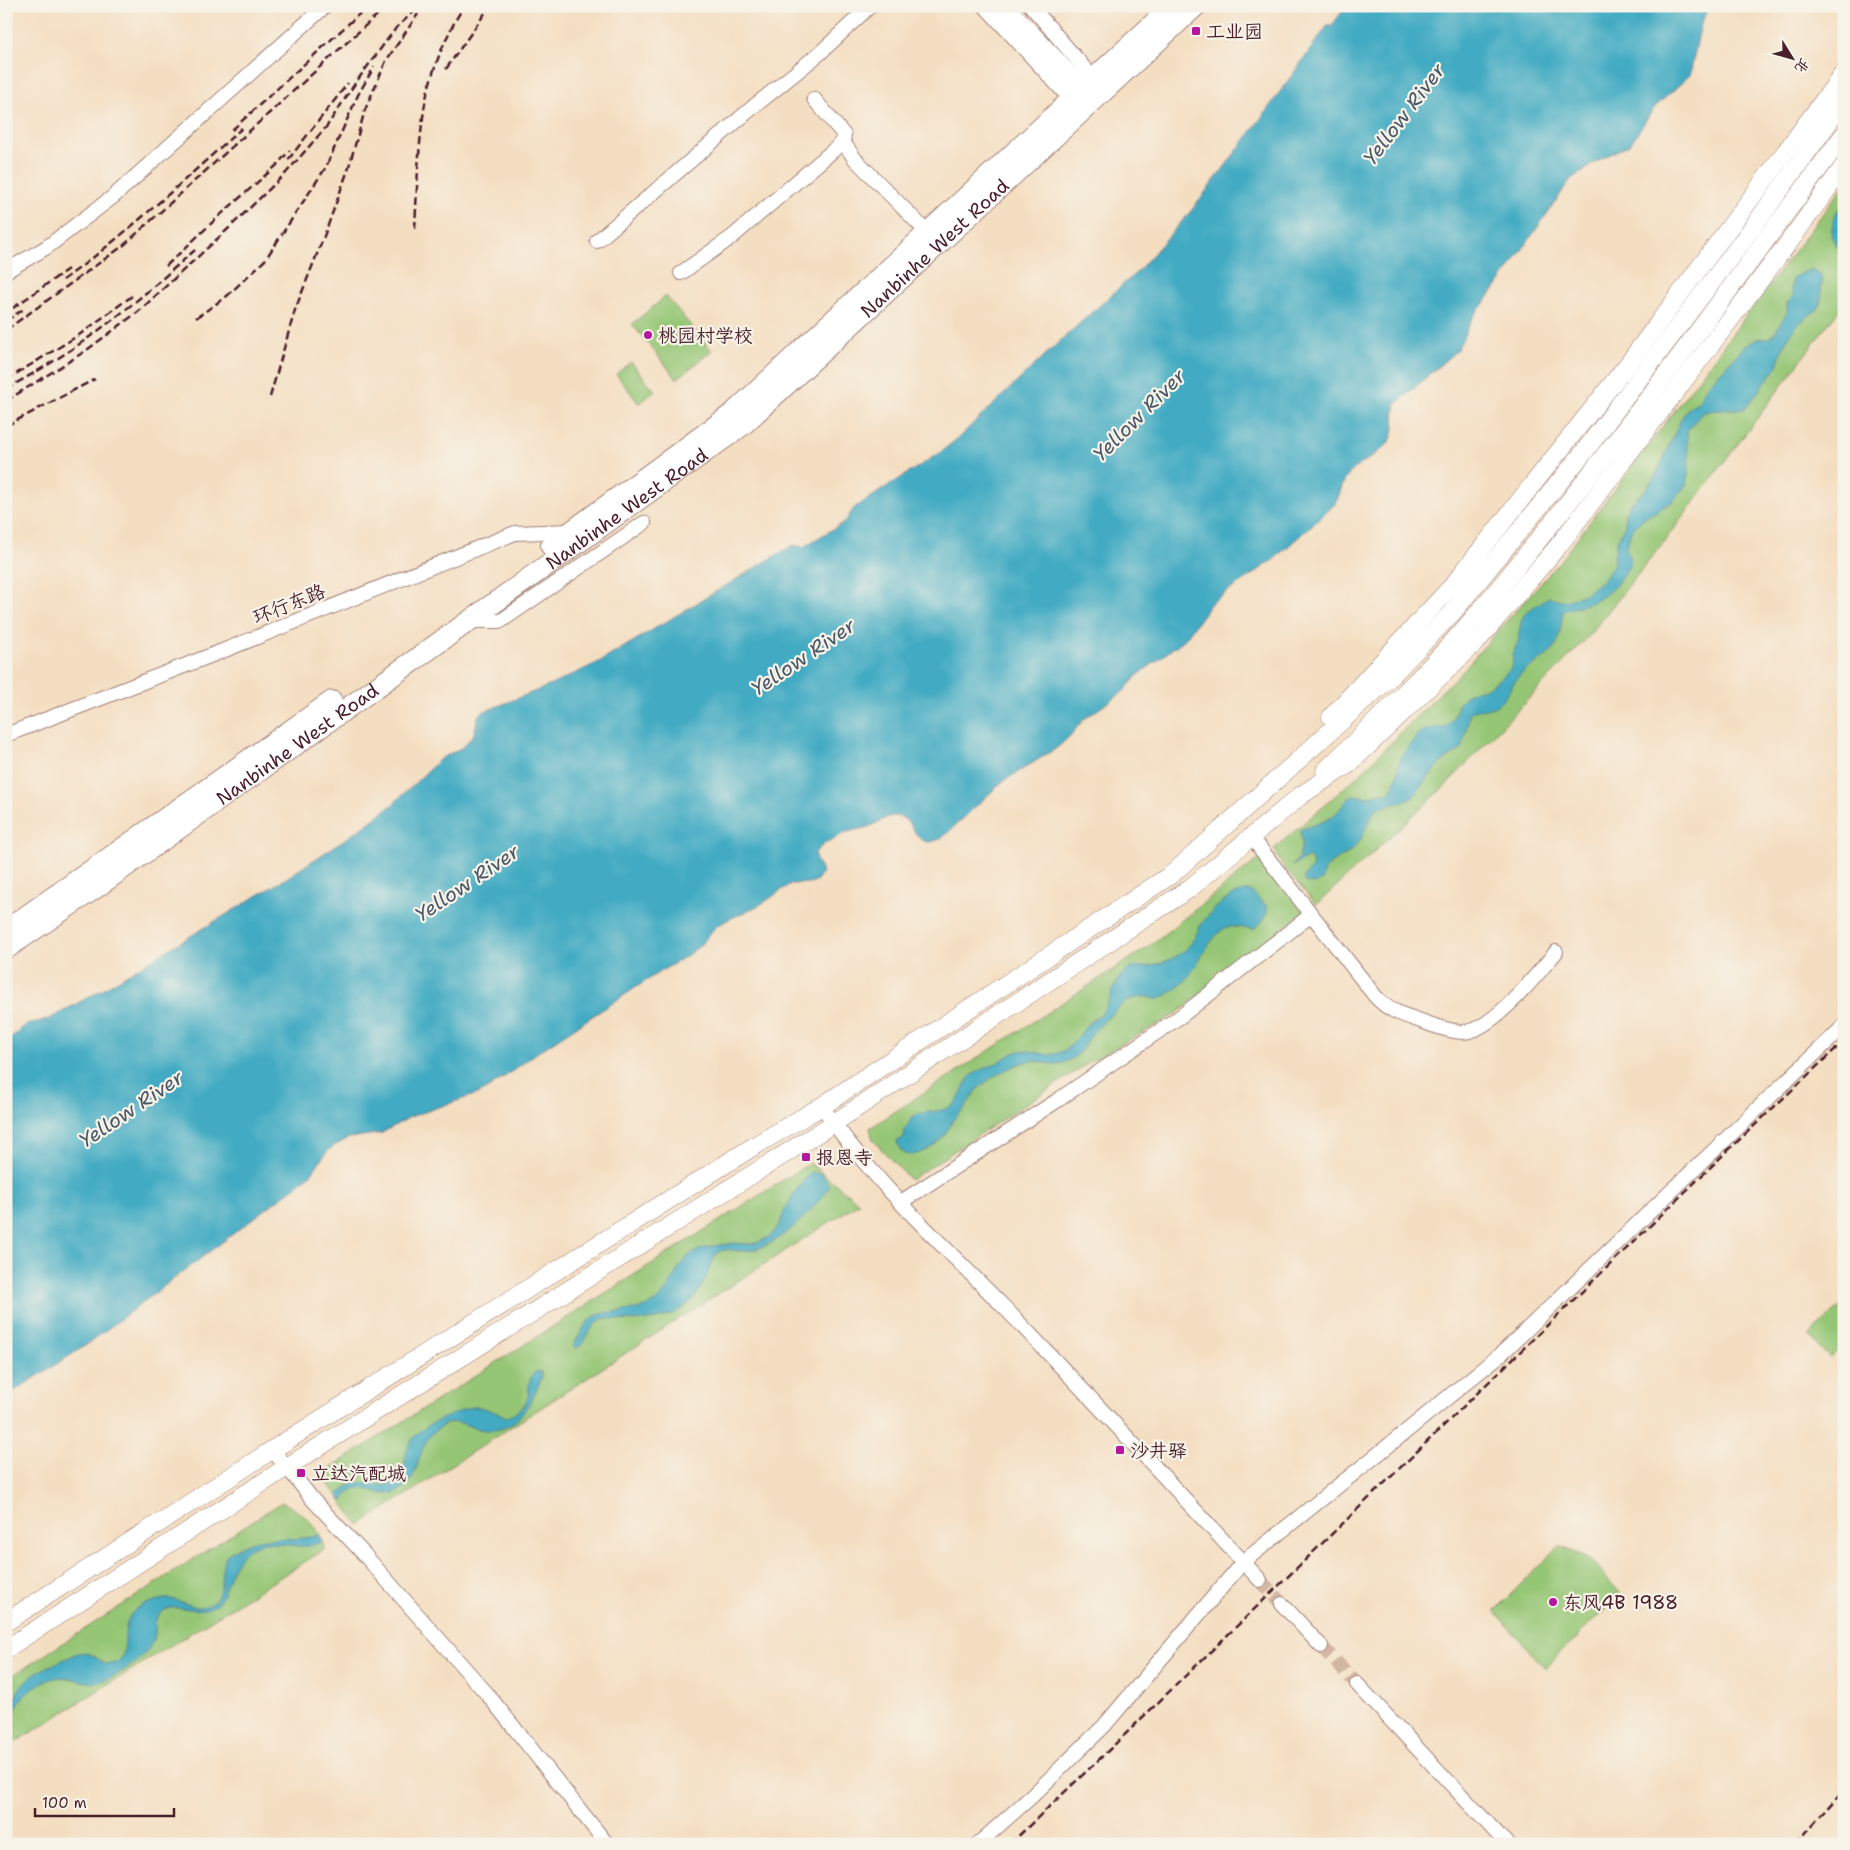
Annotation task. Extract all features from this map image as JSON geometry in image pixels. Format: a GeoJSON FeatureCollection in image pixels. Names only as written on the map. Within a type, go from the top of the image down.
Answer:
{"type":"FeatureCollection","features":[{"type":"Feature","properties":{"kind":"highway","name":"Nanbinhe West Road"},"geometry":{"type":"LineString","coordinates":[[6,930],[580,534],[743,425],[1088,96],[1172,6]]}},
{"type":"Feature","properties":{"kind":"highway","name":"Nanbinhe West Road"},"geometry":{"type":"LineString","coordinates":[[6,949],[93,890],[467,621],[580,534],[732,413],[928,233],[1196,6]]}},
{"type":"Feature","properties":{"kind":"main road"},"geometry":{"type":"LineString","coordinates":[[1006,6],[1088,96]]}},
{"type":"Feature","properties":{"kind":"main road"},"geometry":{"type":"LineString","coordinates":[[1233,819],[1262,782],[1322,726],[1452,585],[1628,364],[1844,73]]}},
{"type":"Feature","properties":{"kind":"main road"},"geometry":{"type":"LineString","coordinates":[[6,1649],[287,1466],[834,1123],[1189,889],[1300,796],[1421,677],[1471,622],[1597,466],[1763,228],[1844,101]]}},
{"type":"Feature","properties":{"kind":"main road"},"geometry":{"type":"LineString","coordinates":[[6,1622],[272,1450],[751,1148],[822,1106],[1172,874],[1387,680],[1452,613],[1584,452],[1763,228],[1844,135]]}},
{"type":"Feature","properties":{"kind":"main road"},"geometry":{"type":"LineString","coordinates":[[1300,796],[1349,764],[1484,633],[1559,545],[1792,238],[1844,166]]}},
{"type":"Feature","properties":{"kind":"street"},"geometry":{"type":"LineString","coordinates":[[6,271],[47,247],[114,196],[325,6]]}},
{"type":"Feature","properties":{"kind":"street"},"geometry":{"type":"LineString","coordinates":[[597,241],[752,108],[820,53],[870,6]]}},
{"type":"Feature","properties":{"kind":"street"},"geometry":{"type":"LineString","coordinates":[[985,6],[1088,96]]}},
{"type":"Feature","properties":{"kind":"street"},"geometry":{"type":"LineString","coordinates":[[1031,6],[1088,96]]}},
{"type":"Feature","properties":{"kind":"street"},"geometry":{"type":"LineString","coordinates":[[681,273],[732,237],[843,142],[844,135],[814,99]]}},
{"type":"Feature","properties":{"kind":"street"},"geometry":{"type":"LineString","coordinates":[[843,142],[855,160],[928,233]]}},
{"type":"Feature","properties":{"kind":"street"},"geometry":{"type":"LineString","coordinates":[[467,621],[501,621],[644,523]]}},
{"type":"Feature","properties":{"kind":"street","name":"环行东路"},"geometry":{"type":"LineString","coordinates":[[6,735],[216,654],[515,533],[580,534]]}},
{"type":"Feature","properties":{"kind":"street"},"geometry":{"type":"LineString","coordinates":[[1259,847],[1384,1006],[1394,1012],[1437,1027],[1464,1032],[1479,1026],[1504,1010],[1556,952]]}},
{"type":"Feature","properties":{"kind":"street"},"geometry":{"type":"LineString","coordinates":[[901,1202],[1055,1102],[1181,1016],[1311,915]]}},
{"type":"Feature","properties":{"kind":"street"},"geometry":{"type":"LineString","coordinates":[[978,1844],[1032,1796],[1104,1726],[1243,1562],[1501,1354],[1844,1026]]}},
{"type":"Feature","properties":{"kind":"street"},"geometry":{"type":"LineString","coordinates":[[822,1106],[873,1172],[1260,1580]]}},
{"type":"Feature","properties":{"kind":"street"},"geometry":{"type":"LineString","coordinates":[[272,1450],[313,1500],[362,1552],[488,1695],[607,1844]]}},
{"type":"Feature","properties":{"kind":"street"},"geometry":{"type":"LineString","coordinates":[[1282,1604],[1321,1646]]}},
{"type":"Feature","properties":{"kind":"street"},"geometry":{"type":"LineString","coordinates":[[1358,1684],[1507,1844]]}},
{"type":"Feature","properties":{"kind":"green space"},"geometry":{"type":"Polygon","coordinates":[[[1844,185],[1844,303],[1667,538],[1587,638],[1443,788],[1316,905],[1282,865],[1274,849],[1359,775],[1465,668],[1560,561],[1844,185]]]}},
{"type":"Feature","properties":{"kind":"green space"},"geometry":{"type":"Polygon","coordinates":[[[666,296],[712,351],[677,379],[632,324],[666,296]]]}},
{"type":"Feature","properties":{"kind":"green space"},"geometry":{"type":"Polygon","coordinates":[[[631,362],[655,391],[639,404],[616,374],[631,362]]]}},
{"type":"Feature","properties":{"kind":"green space"},"geometry":{"type":"Polygon","coordinates":[[[1261,857],[1305,911],[1176,1014],[1093,1060],[910,1180],[873,1140],[870,1128],[1148,947],[1261,857]]]}},
{"type":"Feature","properties":{"kind":"green space"},"geometry":{"type":"Polygon","coordinates":[[[810,1163],[859,1203],[359,1525],[321,1474],[810,1163]]]}},
{"type":"Feature","properties":{"kind":"green space"},"geometry":{"type":"Polygon","coordinates":[[[1844,1303],[1844,1344],[1830,1358],[1809,1336],[1844,1303]]]}},
{"type":"Feature","properties":{"kind":"green space"},"geometry":{"type":"Polygon","coordinates":[[[282,1502],[303,1515],[315,1527],[324,1550],[6,1748],[6,1680],[282,1502]]]}},
{"type":"Feature","properties":{"kind":"green space"},"geometry":{"type":"Polygon","coordinates":[[[1559,1546],[1589,1558],[1621,1594],[1545,1668],[1494,1611],[1559,1546]]]}},
{"type":"Feature","properties":{"kind":"water","name":"Yellow River"},"geometry":{"type":"Polygon","coordinates":[[[1346,6],[1708,6],[1700,28],[1690,75],[1655,107],[1630,144],[1601,159],[1571,179],[1495,289],[1473,317],[1457,350],[1396,404],[1391,439],[1382,449],[1349,474],[1334,505],[1272,561],[1211,603],[1185,639],[1137,676],[1123,692],[1083,720],[1057,748],[1002,782],[942,838],[932,842],[925,841],[919,838],[908,822],[902,818],[891,816],[870,826],[834,838],[816,852],[815,858],[821,872],[818,879],[814,882],[788,886],[756,907],[717,926],[699,946],[686,956],[538,1052],[480,1093],[410,1117],[382,1133],[349,1138],[336,1145],[328,1150],[311,1174],[299,1184],[85,1346],[6,1396],[6,1043],[22,1028],[29,1024],[49,1019],[103,989],[285,879],[362,828],[392,805],[440,759],[463,747],[474,734],[478,716],[483,712],[551,685],[601,661],[793,545],[803,547],[845,522],[854,508],[938,454],[957,439],[1059,342],[1138,271],[1191,211],[1254,128],[1328,25],[1331,27],[1346,6]]]}},
{"type":"Feature","properties":{"kind":"water"},"geometry":{"type":"Polygon","coordinates":[[[1844,203],[1844,247],[1837,246],[1831,236],[1834,215],[1844,203]]]}},
{"type":"Feature","properties":{"kind":"water"},"geometry":{"type":"Polygon","coordinates":[[[1811,269],[1823,278],[1821,303],[1814,312],[1798,324],[1786,341],[1776,368],[1744,409],[1716,409],[1702,413],[1687,431],[1689,468],[1686,485],[1672,502],[1641,520],[1631,532],[1626,548],[1631,563],[1617,583],[1597,600],[1563,611],[1558,641],[1553,650],[1523,672],[1498,704],[1490,708],[1470,712],[1462,749],[1438,765],[1412,798],[1375,809],[1360,841],[1351,851],[1329,865],[1324,872],[1323,879],[1315,884],[1304,882],[1304,877],[1312,868],[1313,862],[1309,857],[1292,866],[1299,858],[1302,843],[1300,830],[1330,818],[1353,795],[1367,797],[1389,793],[1396,781],[1402,755],[1419,733],[1427,729],[1447,726],[1453,719],[1458,705],[1466,695],[1489,687],[1511,668],[1513,662],[1512,655],[1518,642],[1521,621],[1525,613],[1549,597],[1566,601],[1585,594],[1604,579],[1613,566],[1616,544],[1625,524],[1624,515],[1629,505],[1645,490],[1656,475],[1682,417],[1689,407],[1698,402],[1707,386],[1744,347],[1757,339],[1768,338],[1775,333],[1787,312],[1787,303],[1794,296],[1791,289],[1793,278],[1811,269]]]}},
{"type":"Feature","properties":{"kind":"water"},"geometry":{"type":"Polygon","coordinates":[[[1249,890],[1266,905],[1267,912],[1260,924],[1254,929],[1228,927],[1222,930],[1210,943],[1189,976],[1177,988],[1159,999],[1142,997],[1126,1002],[1095,1030],[1079,1052],[1071,1059],[1054,1064],[1036,1061],[1024,1062],[995,1076],[978,1089],[964,1109],[953,1120],[944,1136],[933,1146],[918,1154],[911,1155],[900,1149],[897,1141],[904,1137],[905,1130],[912,1117],[952,1106],[972,1075],[996,1064],[1013,1053],[1030,1051],[1049,1055],[1062,1051],[1073,1043],[1092,1020],[1102,1013],[1116,983],[1125,971],[1162,963],[1182,953],[1191,943],[1205,919],[1216,908],[1235,894],[1249,890]]]}},
{"type":"Feature","properties":{"kind":"water"},"geometry":{"type":"Polygon","coordinates":[[[811,1172],[822,1174],[830,1186],[804,1217],[782,1236],[758,1248],[746,1251],[723,1250],[716,1254],[698,1292],[689,1303],[668,1316],[630,1321],[604,1318],[594,1325],[581,1346],[577,1348],[573,1346],[584,1327],[592,1318],[605,1313],[638,1309],[654,1303],[666,1291],[684,1261],[697,1251],[734,1243],[753,1244],[767,1238],[781,1222],[793,1195],[811,1172]]]}},
{"type":"Feature","properties":{"kind":"water"},"geometry":{"type":"Polygon","coordinates":[[[537,1371],[541,1372],[542,1377],[532,1400],[510,1425],[500,1429],[489,1430],[457,1422],[444,1425],[431,1434],[415,1471],[405,1487],[389,1494],[360,1488],[354,1489],[342,1502],[338,1496],[345,1488],[352,1484],[381,1485],[400,1479],[404,1471],[406,1454],[410,1443],[418,1433],[435,1422],[471,1407],[483,1408],[508,1417],[523,1406],[527,1400],[530,1379],[537,1371]]]}},
{"type":"Feature","properties":{"kind":"water"},"geometry":{"type":"Polygon","coordinates":[[[319,1535],[323,1540],[307,1546],[268,1543],[250,1548],[235,1565],[222,1597],[218,1602],[204,1609],[169,1608],[163,1611],[157,1617],[154,1638],[146,1651],[136,1662],[108,1679],[99,1682],[84,1682],[62,1677],[42,1683],[20,1701],[6,1736],[6,1716],[20,1688],[35,1673],[78,1653],[89,1654],[103,1663],[111,1664],[119,1660],[123,1654],[126,1626],[129,1617],[136,1609],[149,1603],[166,1599],[199,1607],[209,1605],[218,1595],[224,1560],[234,1550],[258,1540],[303,1538],[319,1535]]]}},
{"type":"Feature","properties":{"kind":"tunnel"},"geometry":{"type":"LineString","coordinates":[[1260,1580],[1282,1604]]}},
{"type":"Feature","properties":{"kind":"tunnel"},"geometry":{"type":"LineString","coordinates":[[1321,1646],[1357,1684]]}},
{"type":"Feature","properties":{"kind":"railway"},"geometry":{"type":"LineString","coordinates":[[232,130],[368,6]]}},
{"type":"Feature","properties":{"kind":"railway"},"geometry":{"type":"LineString","coordinates":[[6,330],[123,246],[387,6]]}},
{"type":"Feature","properties":{"kind":"railway"},"geometry":{"type":"LineString","coordinates":[[6,401],[84,352],[138,312],[228,229],[286,173],[327,126],[356,82],[396,28],[420,6]]}},
{"type":"Feature","properties":{"kind":"railway"},"geometry":{"type":"LineString","coordinates":[[415,229],[419,154],[426,97],[439,56],[464,6]]}},
{"type":"Feature","properties":{"kind":"railway"},"geometry":{"type":"LineString","coordinates":[[446,69],[490,6]]}},
{"type":"Feature","properties":{"kind":"railway"},"geometry":{"type":"LineString","coordinates":[[270,397],[295,310],[348,170],[365,110],[386,61],[418,14]]}},
{"type":"Feature","properties":{"kind":"railway"},"geometry":{"type":"LineString","coordinates":[[196,318],[227,296],[265,260],[326,167],[358,95],[374,67]]}},
{"type":"Feature","properties":{"kind":"railway"},"geometry":{"type":"LineString","coordinates":[[288,160],[348,83]]}},
{"type":"Feature","properties":{"kind":"railway"},"geometry":{"type":"LineString","coordinates":[[63,280],[177,187],[242,128]]}},
{"type":"Feature","properties":{"kind":"railway"},"geometry":{"type":"LineString","coordinates":[[166,266],[276,166],[290,150]]}},
{"type":"Feature","properties":{"kind":"railway"},"geometry":{"type":"LineString","coordinates":[[6,389],[52,362],[97,332],[195,250]]}},
{"type":"Feature","properties":{"kind":"railway"},"geometry":{"type":"LineString","coordinates":[[13,308],[68,269]]}},
{"type":"Feature","properties":{"kind":"railway"},"geometry":{"type":"LineString","coordinates":[[6,380],[79,335],[132,296]]}},
{"type":"Feature","properties":{"kind":"railway"},"geometry":{"type":"LineString","coordinates":[[6,321],[25,308]]}},
{"type":"Feature","properties":{"kind":"railway"},"geometry":{"type":"LineString","coordinates":[[6,426],[95,379]]}},
{"type":"Feature","properties":{"kind":"railway"},"geometry":{"type":"LineString","coordinates":[[1010,1844],[1721,1157],[1844,1041]]}},
{"type":"Feature","properties":{"kind":"railway"},"geometry":{"type":"LineString","coordinates":[[1796,1844],[1844,1789]]}},
{"type":"Feature","properties":{"kind":"place","name":"工业园"},"geometry":{"type":"Point","coordinates":[1196,31]}},
{"type":"Feature","properties":{"kind":"place","name":"桃园村学校"},"geometry":{"type":"Point","coordinates":[648,335]}},
{"type":"Feature","properties":{"kind":"place","name":"报恩寺"},"geometry":{"type":"Point","coordinates":[806,1157]}},
{"type":"Feature","properties":{"kind":"place","name":"沙井驿"},"geometry":{"type":"Point","coordinates":[1120,1450]}},
{"type":"Feature","properties":{"kind":"place","name":"立达汽配城"},"geometry":{"type":"Point","coordinates":[301,1473]}},
{"type":"Feature","properties":{"kind":"place","name":"东风4B 1988"},"geometry":{"type":"Point","coordinates":[1553,1602]}}]}
